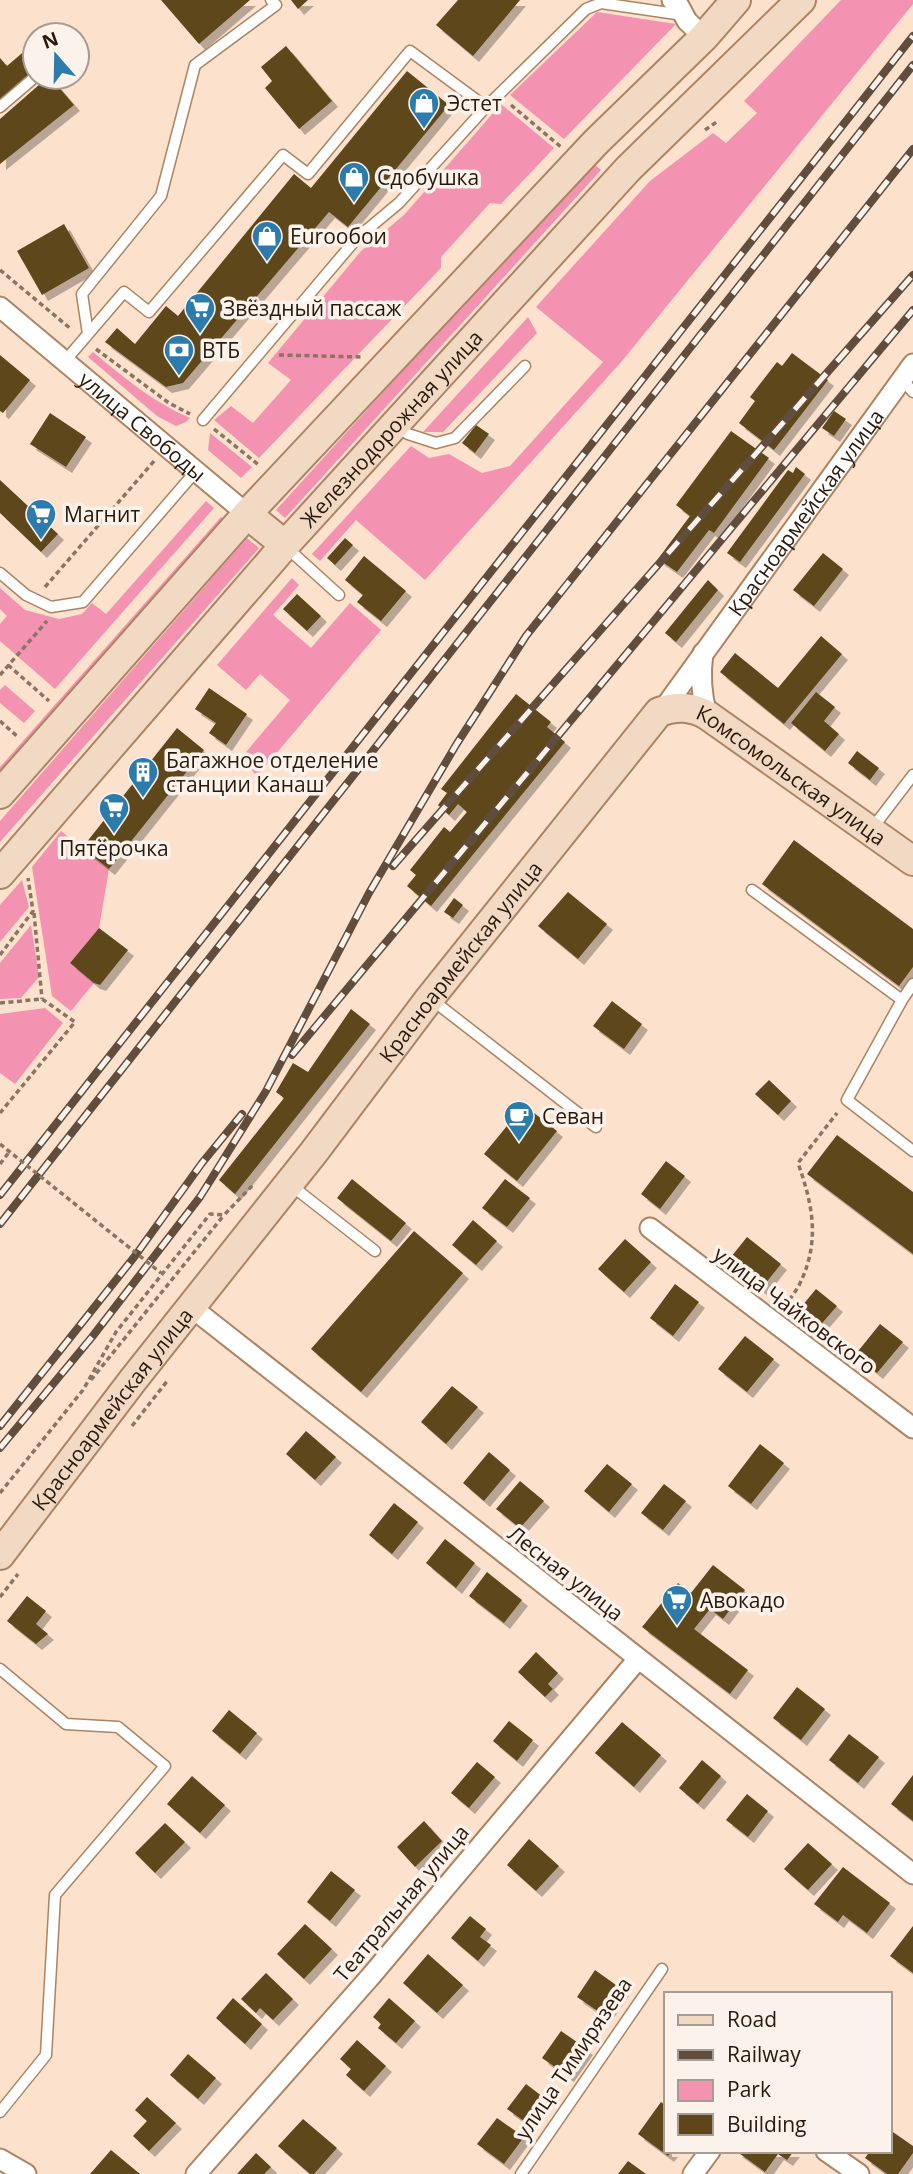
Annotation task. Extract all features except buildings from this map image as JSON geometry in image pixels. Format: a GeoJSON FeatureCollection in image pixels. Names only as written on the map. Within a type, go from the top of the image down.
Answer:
{"type":"FeatureCollection","features":[{"type":"Feature","properties":{"kind":"main road"},"geometry":{"type":"LineString","coordinates":[[0,794],[247,514],[596,142],[704,37],[736,0]]}},
{"type":"Feature","properties":{"kind":"main road","name":"Железнодорожная улица"},"geometry":{"type":"LineString","coordinates":[[14,875],[285,545],[628,169],[801,0]]}},
{"type":"Feature","properties":{"kind":"main road","name":"улица Свободы"},"geometry":{"type":"LineString","coordinates":[[247,514],[285,545]]}},
{"type":"Feature","properties":{"kind":"main road","name":"Комсомольская улица"},"geometry":{"type":"LineString","coordinates":[[662,710],[687,707],[707,715],[913,861]]}},
{"type":"Feature","properties":{"kind":"main road","name":"Красноармейская улица"},"geometry":{"type":"LineString","coordinates":[[13,1560],[191,1307],[289,1184],[430,998],[653,717],[662,710]]}},
{"type":"Feature","properties":{"kind":"street"},"geometry":{"type":"LineString","coordinates":[[677,8],[704,37]]}},
{"type":"Feature","properties":{"kind":"street","name":"улица Свободы"},"geometry":{"type":"LineString","coordinates":[[0,307],[247,514]]}},
{"type":"Feature","properties":{"kind":"street","name":"Красноармейская улица"},"geometry":{"type":"LineString","coordinates":[[662,710],[909,378]]}},
{"type":"Feature","properties":{"kind":"street"},"geometry":{"type":"LineString","coordinates":[[703,653],[701,685],[707,715]]}},
{"type":"Feature","properties":{"kind":"street","name":"улица Чайковского"},"geometry":{"type":"LineString","coordinates":[[650,1228],[913,1428]]}},
{"type":"Feature","properties":{"kind":"street","name":"Лесная улица"},"geometry":{"type":"LineString","coordinates":[[191,1307],[913,1874]]}},
{"type":"Feature","properties":{"kind":"street","name":"Театральная улица"},"geometry":{"type":"LineString","coordinates":[[196,2174],[370,1976],[638,1659]]}},
{"type":"Feature","properties":{"kind":"street"},"geometry":{"type":"LineString","coordinates":[[693,2174],[709,2153]]}},
{"type":"Feature","properties":{"kind":"street"},"geometry":{"type":"LineString","coordinates":[[829,2153],[859,2174]]}},
{"type":"Feature","properties":{"kind":"street"},"geometry":{"type":"LineString","coordinates":[[0,2160],[26,2174]]}},
{"type":"Feature","properties":{"kind":"lane"},"geometry":{"type":"LineString","coordinates":[[86,337],[82,294],[161,196],[195,65],[276,5],[271,0]]}},
{"type":"Feature","properties":{"kind":"lane"},"geometry":{"type":"LineString","coordinates":[[704,37],[722,0]]}},
{"type":"Feature","properties":{"kind":"lane"},"geometry":{"type":"LineString","coordinates":[[203,420],[357,238],[399,203],[486,107],[586,9],[601,4],[677,8]]}},
{"type":"Feature","properties":{"kind":"lane"},"geometry":{"type":"LineString","coordinates":[[65,361],[124,292],[149,312],[283,155],[308,174],[410,51],[486,107]]}},
{"type":"Feature","properties":{"kind":"lane"},"geometry":{"type":"LineString","coordinates":[[0,107],[21,89]]}},
{"type":"Feature","properties":{"kind":"lane"},"geometry":{"type":"LineString","coordinates":[[396,425],[408,434],[436,443],[455,438],[525,366]]}},
{"type":"Feature","properties":{"kind":"lane"},"geometry":{"type":"LineString","coordinates":[[0,573],[26,595],[51,607],[83,601],[196,471]]}},
{"type":"Feature","properties":{"kind":"lane"},"geometry":{"type":"LineString","coordinates":[[285,545],[339,595]]}},
{"type":"Feature","properties":{"kind":"lane"},"geometry":{"type":"LineString","coordinates":[[871,830],[913,775]]}},
{"type":"Feature","properties":{"kind":"lane"},"geometry":{"type":"LineString","coordinates":[[752,890],[902,1000]]}},
{"type":"Feature","properties":{"kind":"lane"},"geometry":{"type":"LineString","coordinates":[[913,984],[847,1100],[913,1151]]}},
{"type":"Feature","properties":{"kind":"lane"},"geometry":{"type":"LineString","coordinates":[[430,998],[596,1127]]}},
{"type":"Feature","properties":{"kind":"lane"},"geometry":{"type":"LineString","coordinates":[[289,1184],[374,1251]]}},
{"type":"Feature","properties":{"kind":"lane"},"geometry":{"type":"LineString","coordinates":[[0,1669],[65,1724],[118,1727],[165,1766],[55,1895],[46,2055],[0,2112]]}},
{"type":"Feature","properties":{"kind":"lane","name":"улица Тимирязева"},"geometry":{"type":"LineString","coordinates":[[521,2174],[662,1969]]}},
{"type":"Feature","properties":{"kind":"path"},"geometry":{"type":"LineString","coordinates":[[498,95],[563,148]]}},
{"type":"Feature","properties":{"kind":"path"},"geometry":{"type":"LineString","coordinates":[[0,270],[169,403],[203,420],[262,467]]}},
{"type":"Feature","properties":{"kind":"path"},"geometry":{"type":"LineString","coordinates":[[259,355],[368,357]]}},
{"type":"Feature","properties":{"kind":"path"},"geometry":{"type":"LineString","coordinates":[[34,600],[160,453]]}},
{"type":"Feature","properties":{"kind":"path"},"geometry":{"type":"LineString","coordinates":[[0,675],[60,606]]}},
{"type":"Feature","properties":{"kind":"path"},"geometry":{"type":"LineString","coordinates":[[8,666],[49,702]]}},
{"type":"Feature","properties":{"kind":"path"},"geometry":{"type":"LineString","coordinates":[[0,721],[18,737]]}},
{"type":"Feature","properties":{"kind":"path"},"geometry":{"type":"LineString","coordinates":[[14,875],[33,911],[42,999]]}},
{"type":"Feature","properties":{"kind":"path"},"geometry":{"type":"LineString","coordinates":[[0,955],[33,911]]}},
{"type":"Feature","properties":{"kind":"path"},"geometry":{"type":"LineString","coordinates":[[0,1003],[42,999],[75,1022],[0,1113]]}},
{"type":"Feature","properties":{"kind":"path"},"geometry":{"type":"LineString","coordinates":[[775,1324],[802,1279],[814,1235],[809,1194],[798,1163],[847,1100]]}},
{"type":"Feature","properties":{"kind":"path"},"geometry":{"type":"LineString","coordinates":[[0,1144],[161,1273]]}},
{"type":"Feature","properties":{"kind":"path"},"geometry":{"type":"LineString","coordinates":[[0,1164],[10,1151]]}},
{"type":"Feature","properties":{"kind":"path"},"geometry":{"type":"LineString","coordinates":[[83,1390],[116,1332],[210,1214]]}},
{"type":"Feature","properties":{"kind":"path"},"geometry":{"type":"LineString","coordinates":[[0,1493],[225,1215]]}},
{"type":"Feature","properties":{"kind":"path"},"geometry":{"type":"LineString","coordinates":[[127,1433],[169,1378]]}},
{"type":"Feature","properties":{"kind":"path"},"geometry":{"type":"LineString","coordinates":[[0,1597],[13,1560]]}},
{"type":"Feature","properties":{"kind":"green space"},"geometry":{"type":"Polygon","coordinates":[[[841,0],[913,0],[913,4],[622,361],[425,580],[356,520],[320,561],[312,554],[411,446],[429,458],[449,454],[482,473],[510,466],[603,362],[536,307],[650,181],[713,133],[726,143],[757,113],[744,101],[841,0]]]}},
{"type":"Feature","properties":{"kind":"green space"},"geometry":{"type":"Polygon","coordinates":[[[597,12],[676,24],[564,139],[510,95],[597,12]]]}},
{"type":"Feature","properties":{"kind":"green space"},"geometry":{"type":"Polygon","coordinates":[[[501,104],[554,148],[501,204],[490,203],[441,257],[441,268],[259,458],[214,420],[231,406],[253,423],[291,380],[268,363],[361,251],[404,215],[501,104]]]}},
{"type":"Feature","properties":{"kind":"green space"},"geometry":{"type":"Polygon","coordinates":[[[592,162],[601,170],[285,518],[276,510],[592,162]]]}},
{"type":"Feature","properties":{"kind":"green space"},"geometry":{"type":"Polygon","coordinates":[[[528,317],[537,333],[443,432],[423,432],[528,317]]]}},
{"type":"Feature","properties":{"kind":"green space"},"geometry":{"type":"Polygon","coordinates":[[[93,352],[151,397],[190,418],[176,426],[157,416],[88,357],[93,352]]]}},
{"type":"Feature","properties":{"kind":"green space"},"geometry":{"type":"Polygon","coordinates":[[[210,433],[252,467],[241,478],[208,450],[210,433]]]}},
{"type":"Feature","properties":{"kind":"green space"},"geometry":{"type":"Polygon","coordinates":[[[206,501],[214,508],[55,689],[0,641],[0,624],[7,616],[0,609],[0,588],[25,610],[59,619],[82,614],[92,603],[106,614],[206,501]]]}},
{"type":"Feature","properties":{"kind":"green space"},"geometry":{"type":"Polygon","coordinates":[[[221,517],[226,521],[0,777],[0,767],[221,517]]]}},
{"type":"Feature","properties":{"kind":"green space"},"geometry":{"type":"Polygon","coordinates":[[[247,538],[259,548],[0,842],[0,821],[247,538]]]}},
{"type":"Feature","properties":{"kind":"green space"},"geometry":{"type":"Polygon","coordinates":[[[292,578],[299,585],[273,615],[311,648],[350,603],[381,630],[257,776],[241,758],[290,700],[260,674],[246,690],[217,665],[292,578]]]}},
{"type":"Feature","properties":{"kind":"green space"},"geometry":{"type":"Polygon","coordinates":[[[5,685],[35,711],[24,723],[0,703],[0,690],[5,685]]]}},
{"type":"Feature","properties":{"kind":"green space"},"geometry":{"type":"Polygon","coordinates":[[[61,831],[109,869],[99,928],[70,963],[94,983],[71,1011],[52,996],[32,867],[61,831]]]}},
{"type":"Feature","properties":{"kind":"green space"},"geometry":{"type":"Polygon","coordinates":[[[22,880],[29,907],[0,942],[0,905],[22,880]]]}},
{"type":"Feature","properties":{"kind":"green space"},"geometry":{"type":"Polygon","coordinates":[[[31,925],[39,977],[21,998],[0,999],[0,963],[31,925]]]}},
{"type":"Feature","properties":{"kind":"green space"},"geometry":{"type":"Polygon","coordinates":[[[45,1008],[63,1023],[15,1084],[0,1073],[0,1014],[45,1008]]]}},
{"type":"Feature","properties":{"kind":"railway"},"geometry":{"type":"LineString","coordinates":[[0,1195],[913,36]]}},
{"type":"Feature","properties":{"kind":"railway"},"geometry":{"type":"LineString","coordinates":[[0,1224],[913,65]]}},
{"type":"Feature","properties":{"kind":"railway"},"geometry":{"type":"LineString","coordinates":[[0,1448],[92,1337],[200,1197],[266,1091],[369,893],[456,745],[526,636],[913,149]]}},
{"type":"Feature","properties":{"kind":"railway"},"geometry":{"type":"LineString","coordinates":[[393,866],[913,275]]}},
{"type":"Feature","properties":{"kind":"railway"},"geometry":{"type":"LineString","coordinates":[[292,1055],[913,310]]}},
{"type":"Feature","properties":{"kind":"railway"},"geometry":{"type":"LineString","coordinates":[[0,1426],[135,1256],[202,1163],[242,1114]]}},
{"type":"Feature","properties":{"kind":"place","name":"Эстет"},"geometry":{"type":"Point","coordinates":[424,130]}},
{"type":"Feature","properties":{"kind":"place","name":"Сдобушка"},"geometry":{"type":"Point","coordinates":[354,204]}},
{"type":"Feature","properties":{"kind":"place","name":"Euroобои"},"geometry":{"type":"Point","coordinates":[267,263]}},
{"type":"Feature","properties":{"kind":"place","name":"Звёздный пассаж"},"geometry":{"type":"Point","coordinates":[200,335]}},
{"type":"Feature","properties":{"kind":"place","name":"ВТБ"},"geometry":{"type":"Point","coordinates":[179,377]}},
{"type":"Feature","properties":{"kind":"place","name":"Магнит"},"geometry":{"type":"Point","coordinates":[41,541]}},
{"type":"Feature","properties":{"kind":"place","name":"Багажное отделение станции Канаш"},"geometry":{"type":"Point","coordinates":[143,799]}},
{"type":"Feature","properties":{"kind":"place","name":"Пятёрочка"},"geometry":{"type":"Point","coordinates":[114,835]}},
{"type":"Feature","properties":{"kind":"place","name":"Севан"},"geometry":{"type":"Point","coordinates":[519,1143]}},
{"type":"Feature","properties":{"kind":"place","name":"Авокадо"},"geometry":{"type":"Point","coordinates":[677,1627]}}]}
